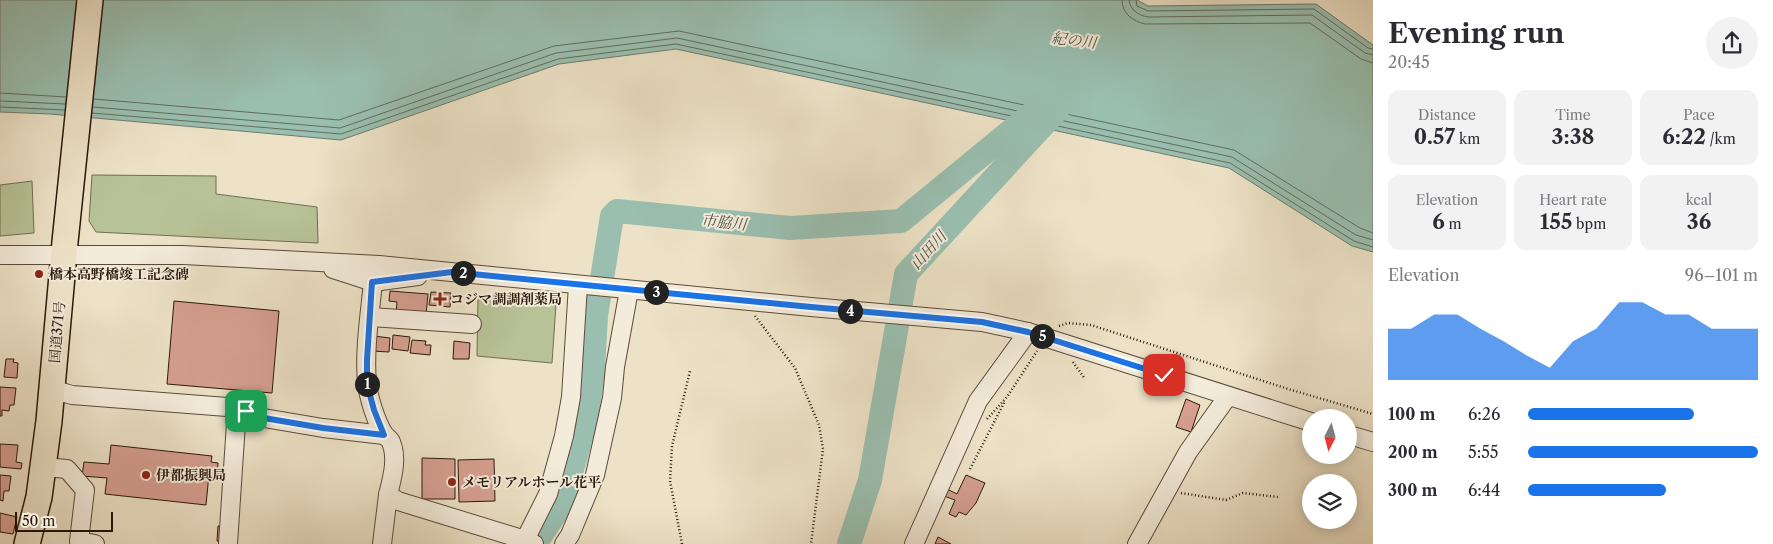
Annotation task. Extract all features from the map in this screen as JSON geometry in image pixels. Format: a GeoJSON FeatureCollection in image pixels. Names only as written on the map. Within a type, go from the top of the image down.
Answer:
{"type":"FeatureCollection","features":[{"type":"Feature","properties":{"kind":"highway","name":"国道371号"},"geometry":{"type":"LineString","coordinates":[[27,544],[39,497],[52,389],[64,248],[90,0]]}},
{"type":"Feature","properties":{"kind":"street"},"geometry":{"type":"LineString","coordinates":[[0,254],[64,248],[379,265],[743,301],[982,322],[1302,419]]}},
{"type":"Feature","properties":{"kind":"street"},"geometry":{"type":"LineString","coordinates":[[312,262],[372,282],[452,272]]}},
{"type":"Feature","properties":{"kind":"street"},"geometry":{"type":"LineString","coordinates":[[372,282],[367,384],[374,410],[384,435],[391,441],[395,462],[388,496],[382,544]]}},
{"type":"Feature","properties":{"kind":"street"},"geometry":{"type":"LineString","coordinates":[[388,496],[398,501],[530,542],[548,494],[564,436],[571,397],[578,285]]}},
{"type":"Feature","properties":{"kind":"street"},"geometry":{"type":"LineString","coordinates":[[564,544],[570,535],[595,475],[612,398],[615,367],[629,290]]}},
{"type":"Feature","properties":{"kind":"street"},"geometry":{"type":"LineString","coordinates":[[370,317],[432,327],[472,324]]}},
{"type":"Feature","properties":{"kind":"street"},"geometry":{"type":"LineString","coordinates":[[914,544],[978,401],[1037,339]]}},
{"type":"Feature","properties":{"kind":"street"},"geometry":{"type":"LineString","coordinates":[[52,389],[72,395],[237,408],[258,417],[323,428],[384,435]]}},
{"type":"Feature","properties":{"kind":"street"},"geometry":{"type":"LineString","coordinates":[[1137,544],[1198,438],[1228,396]]}},
{"type":"Feature","properties":{"kind":"street"},"geometry":{"type":"LineString","coordinates":[[228,544],[237,408]]}},
{"type":"Feature","properties":{"kind":"street"},"geometry":{"type":"LineString","coordinates":[[1358,437],[1373,442]]}},
{"type":"Feature","properties":{"kind":"street"},"geometry":{"type":"LineString","coordinates":[[43,466],[67,469],[85,490],[79,541],[95,544]]}},
{"type":"Feature","properties":{"kind":"path"},"geometry":{"type":"LineString","coordinates":[[743,301],[795,368],[819,425],[823,449],[811,544]]}},
{"type":"Feature","properties":{"kind":"path"},"geometry":{"type":"LineString","coordinates":[[970,469],[1007,397],[1038,351],[1037,339],[1068,323],[1091,325],[1285,388],[1373,414]]}},
{"type":"Feature","properties":{"kind":"path"},"geometry":{"type":"LineString","coordinates":[[1068,355],[1085,379]]}},
{"type":"Feature","properties":{"kind":"path"},"geometry":{"type":"LineString","coordinates":[[682,544],[670,481],[672,446],[690,371]]}},
{"type":"Feature","properties":{"kind":"path"},"geometry":{"type":"LineString","coordinates":[[983,424],[1007,397]]}},
{"type":"Feature","properties":{"kind":"path"},"geometry":{"type":"LineString","coordinates":[[1166,494],[1189,493],[1226,500],[1243,493],[1278,497]]}},
{"type":"Feature","properties":{"kind":"shaded area"},"geometry":{"type":"Polygon","coordinates":[[[92,175],[216,176],[216,194],[317,207],[318,243],[96,232],[89,221],[92,175]]]}},
{"type":"Feature","properties":{"kind":"shaded area"},"geometry":{"type":"Polygon","coordinates":[[[32,181],[34,233],[0,236],[0,185],[32,181]]]}},
{"type":"Feature","properties":{"kind":"shaded area"},"geometry":{"type":"Polygon","coordinates":[[[478,297],[556,304],[552,363],[477,356],[478,297]]]}},
{"type":"Feature","properties":{"kind":"water","name":"紀の川"},"geometry":{"type":"Polygon","coordinates":[[[0,0],[1137,0],[1148,6],[1316,4],[1373,45],[1373,252],[1352,246],[1229,168],[676,49],[559,64],[341,140],[50,114],[0,112],[0,0]]]}},
{"type":"Feature","properties":{"kind":"building"},"geometry":{"type":"Polygon","coordinates":[[[390,291],[428,294],[426,315],[396,313],[397,302],[389,301],[390,291]]]}},
{"type":"Feature","properties":{"kind":"building"},"geometry":{"type":"Polygon","coordinates":[[[431,292],[451,293],[450,307],[429,305],[431,292]]]}},
{"type":"Feature","properties":{"kind":"building"},"geometry":{"type":"Polygon","coordinates":[[[174,301],[279,311],[272,393],[167,384],[174,301]]]}},
{"type":"Feature","properties":{"kind":"building"},"geometry":{"type":"Polygon","coordinates":[[[393,335],[410,337],[408,351],[392,349],[393,335]]]}},
{"type":"Feature","properties":{"kind":"building"},"geometry":{"type":"Polygon","coordinates":[[[374,336],[390,338],[389,352],[372,351],[374,336]]]}},
{"type":"Feature","properties":{"kind":"building"},"geometry":{"type":"Polygon","coordinates":[[[412,340],[426,341],[425,345],[431,345],[430,355],[410,353],[412,340]]]}},
{"type":"Feature","properties":{"kind":"building"},"geometry":{"type":"Polygon","coordinates":[[[454,341],[470,343],[469,359],[453,359],[454,341]]]}},
{"type":"Feature","properties":{"kind":"building"},"geometry":{"type":"Polygon","coordinates":[[[6,359],[14,359],[13,362],[18,363],[17,378],[4,377],[6,359]]]}},
{"type":"Feature","properties":{"kind":"building"},"geometry":{"type":"Polygon","coordinates":[[[0,387],[16,388],[14,405],[10,405],[9,411],[2,410],[2,416],[0,416],[0,387]]]}},
{"type":"Feature","properties":{"kind":"building"},"geometry":{"type":"Polygon","coordinates":[[[1186,399],[1200,405],[1191,432],[1176,427],[1186,399]]]}},
{"type":"Feature","properties":{"kind":"building"},"geometry":{"type":"Polygon","coordinates":[[[0,444],[18,445],[16,462],[22,463],[21,469],[0,467],[0,444]]]}},
{"type":"Feature","properties":{"kind":"building","name":"伊都振興局"},"geometry":{"type":"Polygon","coordinates":[[[111,445],[212,456],[211,462],[218,463],[217,475],[209,474],[206,505],[105,494],[107,478],[82,476],[84,462],[109,464],[111,445]]]}},
{"type":"Feature","properties":{"kind":"building"},"geometry":{"type":"Polygon","coordinates":[[[422,458],[455,459],[455,499],[422,499],[422,458]]]}},
{"type":"Feature","properties":{"kind":"building"},"geometry":{"type":"Polygon","coordinates":[[[494,459],[495,501],[459,502],[458,460],[494,459]]]}},
{"type":"Feature","properties":{"kind":"building"},"geometry":{"type":"Polygon","coordinates":[[[0,475],[11,476],[9,491],[4,491],[3,501],[0,500],[0,475]]]}},
{"type":"Feature","properties":{"kind":"building"},"geometry":{"type":"Polygon","coordinates":[[[966,475],[985,483],[976,503],[966,515],[959,512],[956,517],[949,514],[955,500],[944,496],[947,489],[957,494],[966,475]]]}},
{"type":"Feature","properties":{"kind":"building"},"geometry":{"type":"Polygon","coordinates":[[[0,513],[17,517],[13,534],[0,532],[0,513]]]}},
{"type":"Feature","properties":{"kind":"building"},"geometry":{"type":"Polygon","coordinates":[[[218,526],[221,526],[220,542],[217,541],[218,526]]]}},
{"type":"Feature","properties":{"kind":"building"},"geometry":{"type":"Polygon","coordinates":[[[938,537],[951,544],[935,544],[938,537]]]}},
{"type":"Feature","properties":{"kind":"waterway","name":"市脇川"},"geometry":{"type":"LineString","coordinates":[[535,544],[557,511],[568,484],[587,416],[593,370],[596,316],[612,216],[617,211],[790,228],[901,221],[1045,103]]}},
{"type":"Feature","properties":{"kind":"waterway","name":"山田川"},"geometry":{"type":"LineString","coordinates":[[849,544],[870,480],[906,274],[1058,109]]}},
{"type":"Feature","properties":{"kind":"place","name":"橋本高野橋竣工記念碑"},"geometry":{"type":"Point","coordinates":[39,274]}},
{"type":"Feature","properties":{"kind":"place","name":"コジマ調調剤薬局"},"geometry":{"type":"Point","coordinates":[440,299]}},
{"type":"Feature","properties":{"kind":"place","name":"伊都振興局"},"geometry":{"type":"Point","coordinates":[146,475]}},
{"type":"Feature","properties":{"kind":"place","name":"メモリアルホール花平"},"geometry":{"type":"Point","coordinates":[452,482]}},
{"type":"Feature","properties":{"kind":"route"},"geometry":{"type":"LineString","coordinates":[[246,411],[258,417],[323,428],[384,435],[374,410],[367,384],[372,282],[452,272],[982,322],[1028,332],[1164,375]]}}]}
